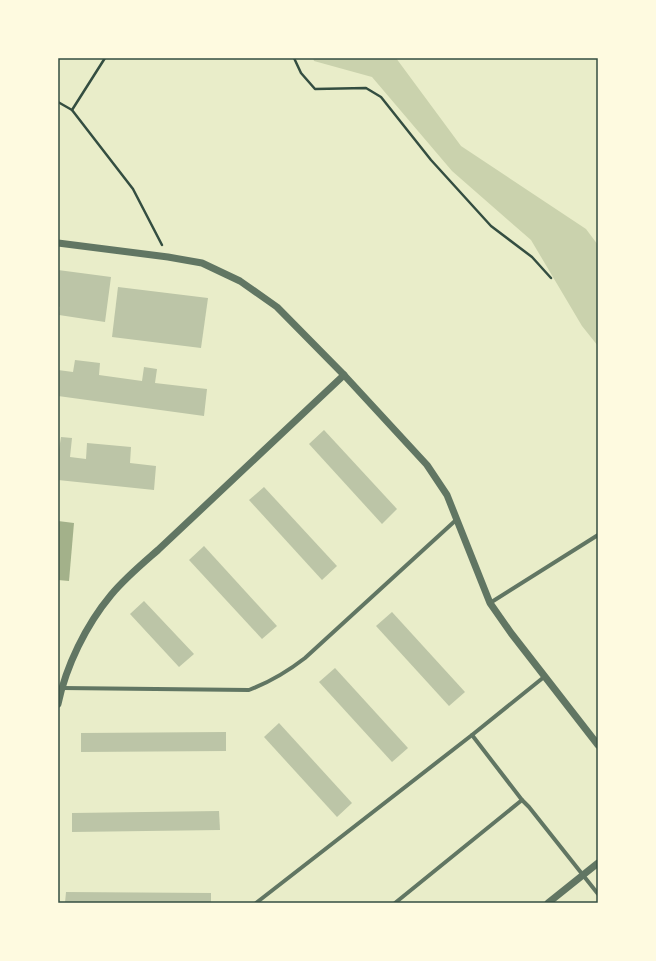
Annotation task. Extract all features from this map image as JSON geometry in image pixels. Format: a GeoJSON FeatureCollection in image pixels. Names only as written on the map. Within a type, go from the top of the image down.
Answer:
{"type":"FeatureCollection","features":[{"type":"Feature","properties":{"kind":"street"},"geometry":{"type":"LineString","coordinates":[[58,243],[168,257],[202,263],[240,281],[277,307],[344,375],[427,466],[447,495],[490,602],[544,677],[598,745]]}},
{"type":"Feature","properties":{"kind":"street"},"geometry":{"type":"LineString","coordinates":[[58,704],[61,688],[81,641],[111,595],[131,574],[344,375]]}},
{"type":"Feature","properties":{"kind":"street"},"geometry":{"type":"LineString","coordinates":[[61,688],[249,690],[268,683],[288,672],[305,658],[456,520]]}},
{"type":"Feature","properties":{"kind":"street"},"geometry":{"type":"LineString","coordinates":[[490,602],[598,535]]}},
{"type":"Feature","properties":{"kind":"street"},"geometry":{"type":"LineString","coordinates":[[256,903],[544,677]]}},
{"type":"Feature","properties":{"kind":"street"},"geometry":{"type":"LineString","coordinates":[[472,735],[598,894]]}},
{"type":"Feature","properties":{"kind":"street"},"geometry":{"type":"LineString","coordinates":[[394,903],[522,800]]}},
{"type":"Feature","properties":{"kind":"street"},"geometry":{"type":"LineString","coordinates":[[548,903],[598,863]]}},
{"type":"Feature","properties":{"kind":"path"},"geometry":{"type":"LineString","coordinates":[[72,110],[105,58]]}},
{"type":"Feature","properties":{"kind":"path"},"geometry":{"type":"LineString","coordinates":[[294,58],[301,73],[315,89],[366,88],[381,97],[431,160],[491,226],[532,257],[551,278]]}},
{"type":"Feature","properties":{"kind":"path"},"geometry":{"type":"LineString","coordinates":[[58,102],[72,110],[133,189],[168,257]]}},
{"type":"Feature","properties":{"kind":"shaded area"},"geometry":{"type":"Polygon","coordinates":[[[313,58],[396,58],[461,146],[586,229],[598,245],[598,346],[582,326],[531,240],[452,171],[372,77],[314,61],[313,58]]]}},
{"type":"Feature","properties":{"kind":"shaded area"},"geometry":{"type":"Polygon","coordinates":[[[58,521],[74,523],[69,581],[58,580],[58,521]]]}},
{"type":"Feature","properties":{"kind":"building"},"geometry":{"type":"Polygon","coordinates":[[[58,270],[111,277],[105,322],[59,315],[58,270]]]}},
{"type":"Feature","properties":{"kind":"building"},"geometry":{"type":"Polygon","coordinates":[[[118,287],[208,298],[201,348],[112,337],[118,287]]]}},
{"type":"Feature","properties":{"kind":"building"},"geometry":{"type":"Polygon","coordinates":[[[75,360],[100,363],[99,375],[142,381],[144,367],[157,369],[155,383],[207,389],[204,416],[58,396],[58,370],[73,372],[75,360]]]}},
{"type":"Feature","properties":{"kind":"building"},"geometry":{"type":"Polygon","coordinates":[[[324,430],[397,509],[382,524],[309,444],[324,430]]]}},
{"type":"Feature","properties":{"kind":"building"},"geometry":{"type":"Polygon","coordinates":[[[61,437],[72,438],[70,457],[86,459],[87,443],[131,447],[130,463],[156,466],[154,490],[58,480],[58,456],[61,437]]]}},
{"type":"Feature","properties":{"kind":"building"},"geometry":{"type":"Polygon","coordinates":[[[264,487],[337,566],[322,580],[249,500],[264,487]]]}},
{"type":"Feature","properties":{"kind":"building"},"geometry":{"type":"Polygon","coordinates":[[[204,546],[277,626],[262,639],[189,560],[204,546]]]}},
{"type":"Feature","properties":{"kind":"building"},"geometry":{"type":"Polygon","coordinates":[[[144,601],[194,654],[179,667],[130,614],[144,601]]]}},
{"type":"Feature","properties":{"kind":"building"},"geometry":{"type":"Polygon","coordinates":[[[392,612],[465,692],[449,706],[376,626],[392,612]]]}},
{"type":"Feature","properties":{"kind":"building"},"geometry":{"type":"Polygon","coordinates":[[[335,668],[408,748],[392,762],[319,682],[335,668]]]}},
{"type":"Feature","properties":{"kind":"building"},"geometry":{"type":"Polygon","coordinates":[[[279,723],[352,803],[337,817],[264,737],[279,723]]]}},
{"type":"Feature","properties":{"kind":"building"},"geometry":{"type":"Polygon","coordinates":[[[226,732],[226,751],[81,752],[81,733],[226,732]]]}},
{"type":"Feature","properties":{"kind":"building"},"geometry":{"type":"Polygon","coordinates":[[[219,811],[220,830],[72,832],[72,813],[219,811]]]}},
{"type":"Feature","properties":{"kind":"building"},"geometry":{"type":"Polygon","coordinates":[[[66,892],[211,893],[211,903],[65,903],[66,892]]]}}]}
